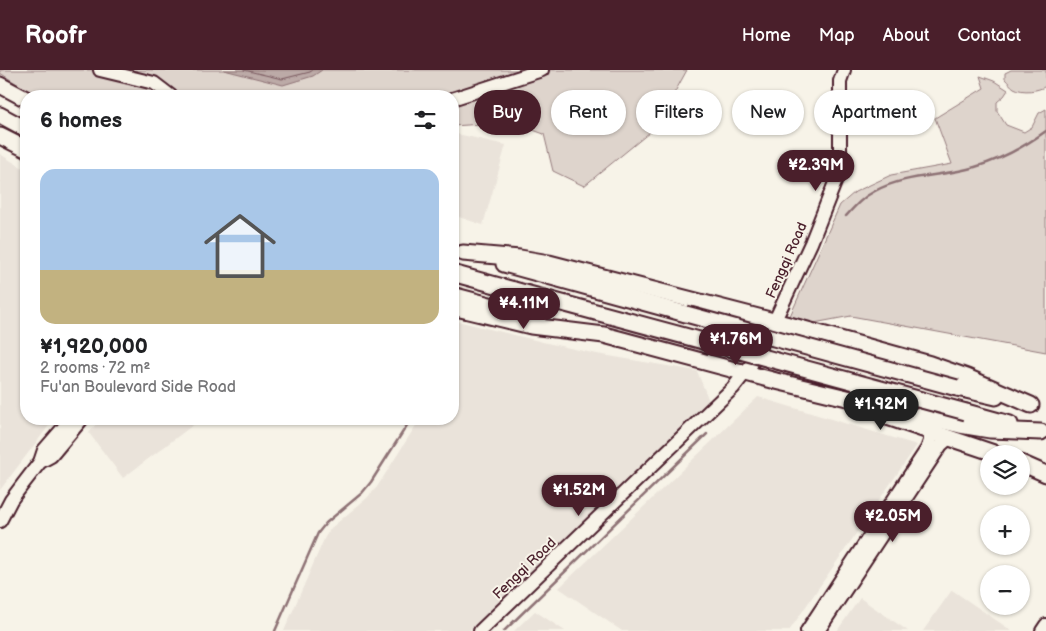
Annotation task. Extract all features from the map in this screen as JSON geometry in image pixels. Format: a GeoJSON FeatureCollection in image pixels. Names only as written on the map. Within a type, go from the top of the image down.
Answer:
{"type":"FeatureCollection","features":[{"type":"Feature","properties":{"kind":"main road"},"geometry":{"type":"LineString","coordinates":[[0,85],[20,96]]}},
{"type":"Feature","properties":{"kind":"main road"},"geometry":{"type":"LineString","coordinates":[[0,115],[20,126]]}},
{"type":"Feature","properties":{"kind":"main road"},"geometry":{"type":"LineString","coordinates":[[0,136],[20,146]]}},
{"type":"Feature","properties":{"kind":"main road"},"geometry":{"type":"LineString","coordinates":[[459,252],[549,263],[776,320],[930,364],[1038,406]]}},
{"type":"Feature","properties":{"kind":"main road"},"geometry":{"type":"LineString","coordinates":[[459,252],[957,388],[1038,406]]}},
{"type":"Feature","properties":{"kind":"main road"},"geometry":{"type":"LineString","coordinates":[[459,275],[1043,433]]}},
{"type":"Feature","properties":{"kind":"main road"},"geometry":{"type":"LineString","coordinates":[[459,297],[750,374],[960,425],[990,430],[1043,433]]}},
{"type":"Feature","properties":{"kind":"main road"},"geometry":{"type":"LineString","coordinates":[[459,309],[531,326],[604,335]]}},
{"type":"Feature","properties":{"kind":"main road"},"geometry":{"type":"LineString","coordinates":[[776,380],[980,448]]}},
{"type":"Feature","properties":{"kind":"main road"},"geometry":{"type":"LineString","coordinates":[[1030,467],[1046,474]]}},
{"type":"Feature","properties":{"kind":"street"},"geometry":{"type":"LineString","coordinates":[[100,70],[154,84],[162,90]]}},
{"type":"Feature","properties":{"kind":"street"},"geometry":{"type":"LineString","coordinates":[[459,97],[542,70]]}},
{"type":"Feature","properties":{"kind":"street","name":"Fengqi Road"},"geometry":{"type":"LineString","coordinates":[[480,631],[696,423],[750,374],[755,357],[768,329],[776,320],[811,243],[836,180],[840,156],[840,80],[844,70]]}},
{"type":"Feature","properties":{"kind":"street"},"geometry":{"type":"LineString","coordinates":[[0,521],[17,492],[40,462],[44,450],[66,425]]}},
{"type":"Feature","properties":{"kind":"street"},"geometry":{"type":"LineString","coordinates":[[40,462],[51,456],[77,425]]}},
{"type":"Feature","properties":{"kind":"street"},"geometry":{"type":"LineString","coordinates":[[807,631],[927,449],[930,441],[930,431]]}},
{"type":"Feature","properties":{"kind":"street"},"geometry":{"type":"LineString","coordinates":[[818,631],[941,445],[949,438]]}},
{"type":"Feature","properties":{"kind":"street"},"geometry":{"type":"LineString","coordinates":[[1042,631],[1046,625]]}},
{"type":"Feature","properties":{"kind":"shaded area"},"geometry":{"type":"Polygon","coordinates":[[[0,70],[687,70],[676,90],[636,90],[636,135],[646,135],[584,186],[553,171],[544,134],[541,133],[541,90],[474,90],[474,125],[459,126],[459,90],[27,90],[0,73],[0,70]]]}},
{"type":"Feature","properties":{"kind":"shaded area"},"geometry":{"type":"Polygon","coordinates":[[[1011,70],[1046,70],[1046,86],[1030,91],[1014,88],[1005,79],[1005,73],[1011,70]]]}},
{"type":"Feature","properties":{"kind":"shaded area"},"geometry":{"type":"Polygon","coordinates":[[[980,76],[994,81],[1008,90],[997,102],[997,111],[1006,125],[1024,132],[1032,127],[1039,113],[1046,109],[1046,352],[851,316],[814,323],[790,316],[840,205],[855,192],[891,175],[952,164],[935,118],[984,88],[980,76]]]}},
{"type":"Feature","properties":{"kind":"shaded area"},"geometry":{"type":"Polygon","coordinates":[[[459,134],[506,145],[483,225],[459,217],[459,134]]]}},
{"type":"Feature","properties":{"kind":"shaded area"},"geometry":{"type":"Polygon","coordinates":[[[0,154],[20,166],[20,425],[49,425],[0,490],[0,154]]]}},
{"type":"Feature","properties":{"kind":"shaded area"},"geometry":{"type":"Polygon","coordinates":[[[459,321],[597,354],[697,371],[709,401],[469,631],[284,631],[325,537],[331,528],[367,498],[377,487],[416,425],[459,425],[459,321]]]}},
{"type":"Feature","properties":{"kind":"shaded area"},"geometry":{"type":"Polygon","coordinates":[[[758,397],[917,445],[789,631],[622,631],[559,588],[758,397]]]}},
{"type":"Feature","properties":{"kind":"shaded area"},"geometry":{"type":"Polygon","coordinates":[[[95,425],[193,425],[123,478],[89,433],[95,425]]]}},
{"type":"Feature","properties":{"kind":"shaded area"},"geometry":{"type":"Polygon","coordinates":[[[952,590],[980,609],[980,615],[989,615],[1012,631],[923,631],[952,590]]]}},
{"type":"Feature","properties":{"kind":"shaded area"},"geometry":{"type":"Polygon","coordinates":[[[860,598],[908,631],[837,631],[860,598]]]}},
{"type":"Feature","properties":{"kind":"shaded area"},"geometry":{"type":"Polygon","coordinates":[[[535,611],[565,631],[514,631],[535,611]]]}},
{"type":"Feature","properties":{"kind":"water"},"geometry":{"type":"Polygon","coordinates":[[[224,70],[322,70],[313,76],[283,85],[224,70]]]}},
{"type":"Feature","properties":{"kind":"waterway"},"geometry":{"type":"LineString","coordinates":[[846,216],[867,196],[887,185],[985,164],[1012,152],[1046,131]]}},
{"type":"Feature","properties":{"kind":"waterway"},"geometry":{"type":"LineString","coordinates":[[275,631],[318,533],[326,523],[362,493],[407,425]]}},
{"type":"Feature","properties":{"kind":"waterway"},"geometry":{"type":"LineString","coordinates":[[504,631],[707,434]]}}]}
